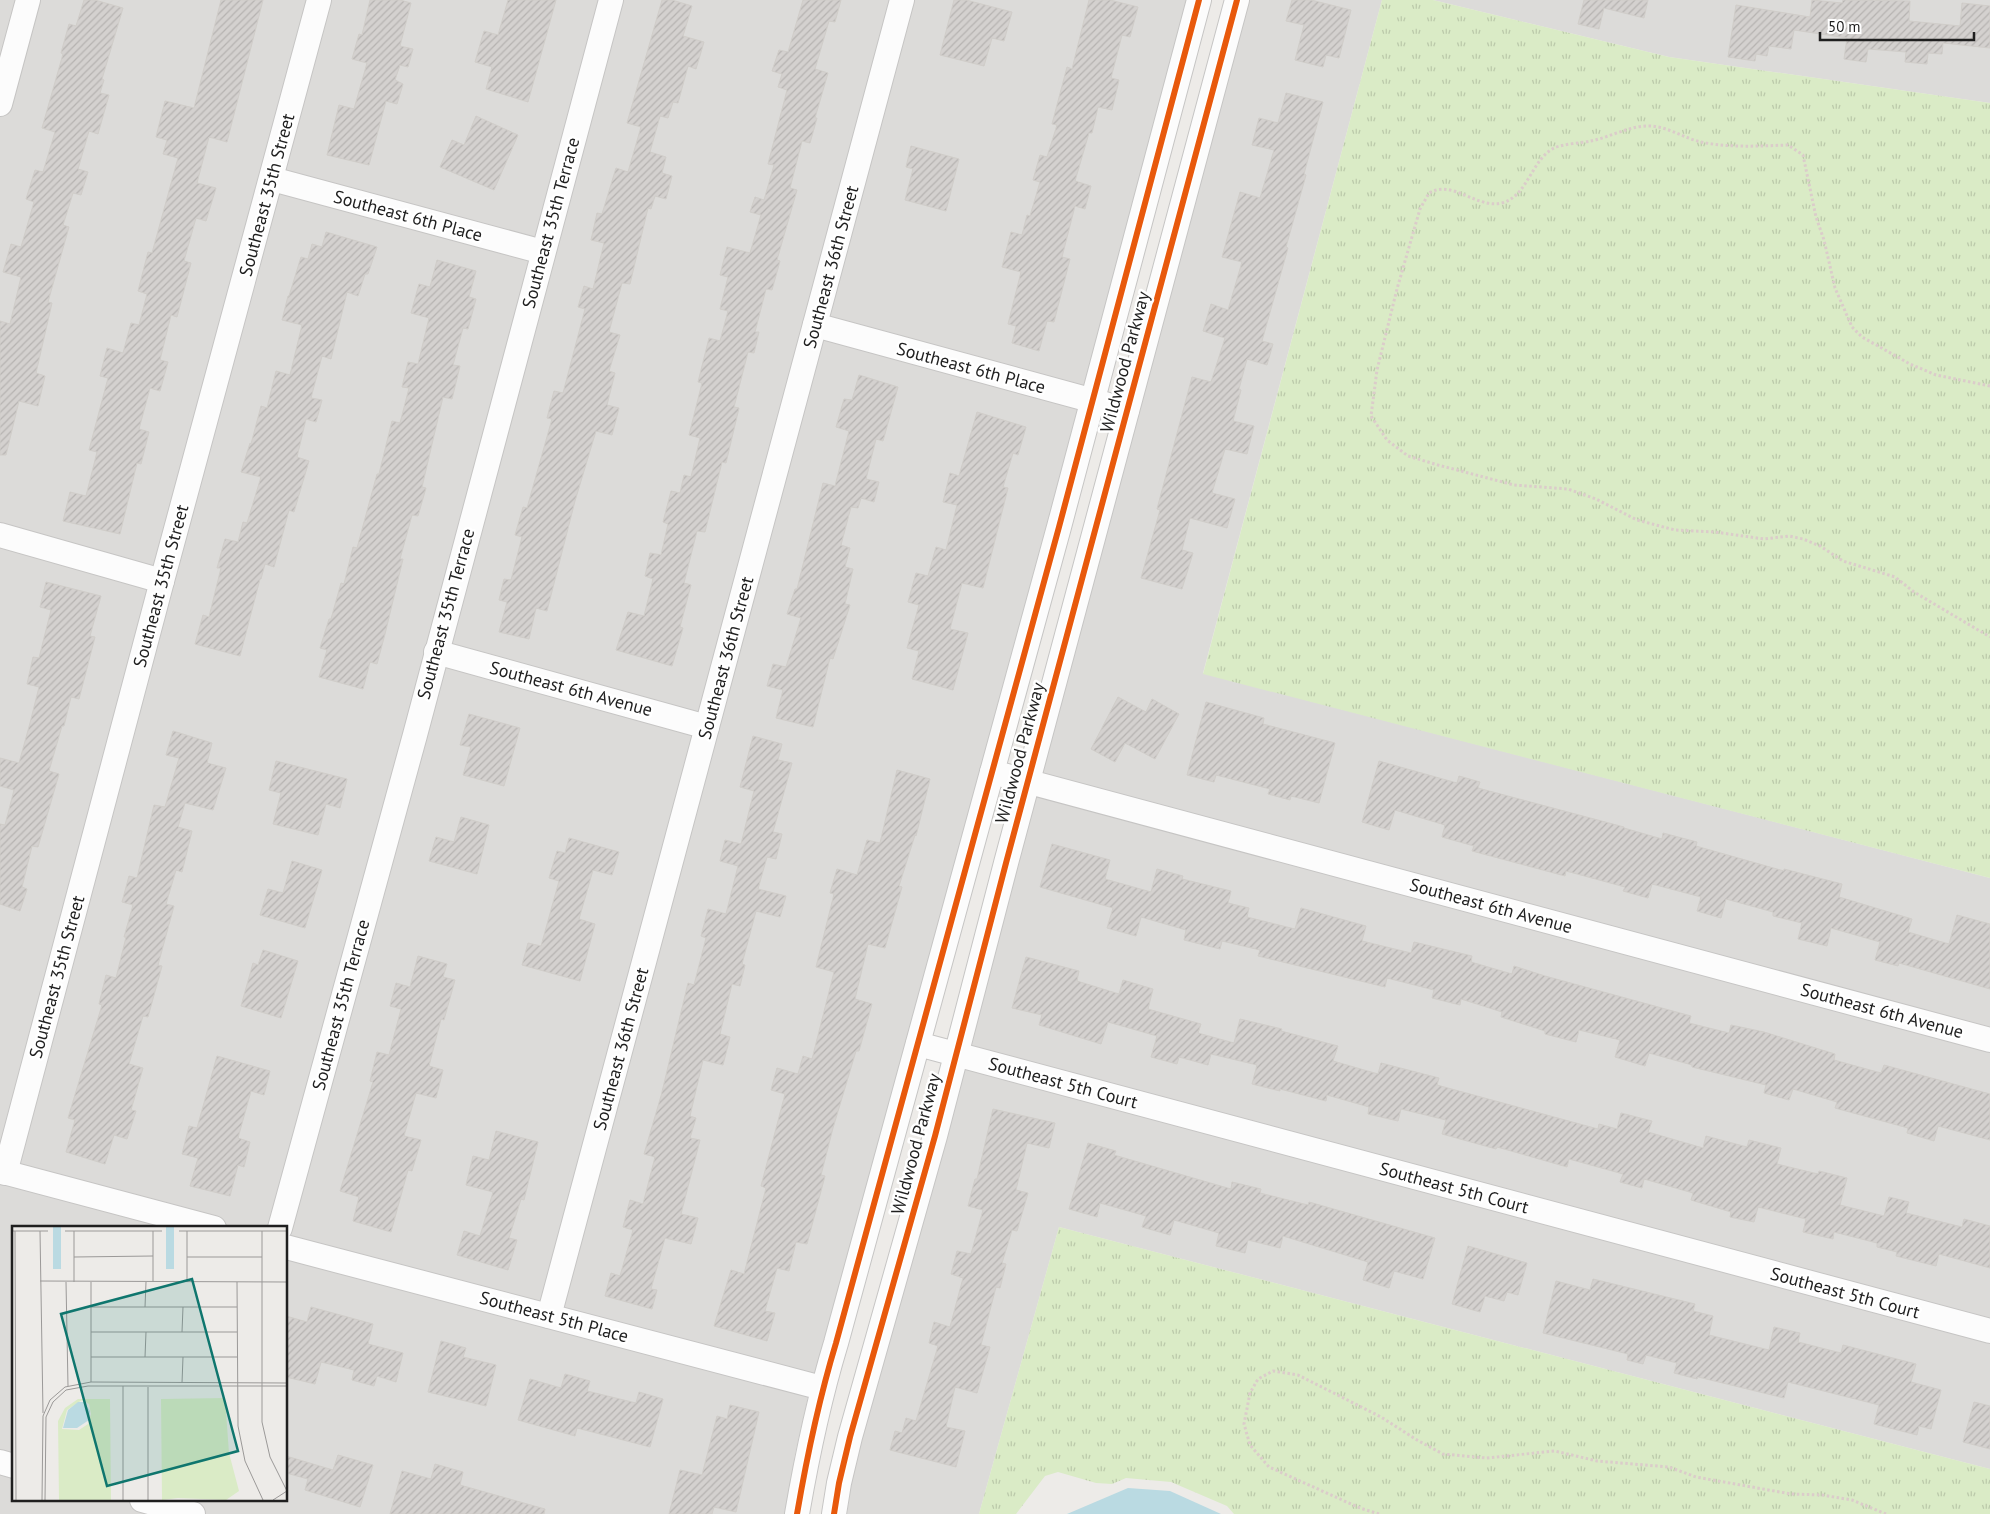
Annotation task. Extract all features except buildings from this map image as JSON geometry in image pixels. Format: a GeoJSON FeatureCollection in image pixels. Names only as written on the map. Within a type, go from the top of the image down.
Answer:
{"type":"FeatureCollection","features":[{"type":"Feature","properties":{"kind":"street"},"geometry":{"type":"LineString","coordinates":[[0,104],[6,59],[28,0]]}},
{"type":"Feature","properties":{"kind":"street","name":"Southeast 35th Street"},"geometry":{"type":"LineString","coordinates":[[3,1172],[320,0]]}},
{"type":"Feature","properties":{"kind":"street","name":"Southeast 35th Terrace"},"geometry":{"type":"LineString","coordinates":[[281,1226],[611,0]]}},
{"type":"Feature","properties":{"kind":"street","name":"Southeast 36th Street"},"geometry":{"type":"LineString","coordinates":[[549,1316],[902,0]]}},
{"type":"Feature","properties":{"kind":"street","name":"Wildwood Parkway"},"geometry":{"type":"LineString","coordinates":[[798,1514],[806,1457],[822,1388],[992,772],[1199,0]]}},
{"type":"Feature","properties":{"kind":"street","name":"Wildwood Parkway"},"geometry":{"type":"LineString","coordinates":[[834,1514],[850,1437],[935,1136],[1237,0]]}},
{"type":"Feature","properties":{"kind":"street","name":"Southeast 6th Place"},"geometry":{"type":"LineString","coordinates":[[272,179],[543,252]]}},
{"type":"Feature","properties":{"kind":"street","name":"Southeast 6th Place"},"geometry":{"type":"LineString","coordinates":[[815,324],[1127,410]]}},
{"type":"Feature","properties":{"kind":"street"},"geometry":{"type":"LineString","coordinates":[[0,535],[162,581]]}},
{"type":"Feature","properties":{"kind":"street","name":"Southeast 6th Avenue"},"geometry":{"type":"LineString","coordinates":[[436,652],[707,727]]}},
{"type":"Feature","properties":{"kind":"street","name":"Southeast 6th Avenue"},"geometry":{"type":"LineString","coordinates":[[992,772],[1990,1040]]}},
{"type":"Feature","properties":{"kind":"street","name":"Southeast 5th Court"},"geometry":{"type":"LineString","coordinates":[[918,1044],[1990,1332]]}},
{"type":"Feature","properties":{"kind":"street"},"geometry":{"type":"LineString","coordinates":[[3,1172],[206,1226]]}},
{"type":"Feature","properties":{"kind":"street","name":"Southeast 5th Place"},"geometry":{"type":"LineString","coordinates":[[288,1248],[822,1388]]}},
{"type":"Feature","properties":{"kind":"street"},"geometry":{"type":"LineString","coordinates":[[149,1502],[193,1514]]}},
{"type":"Feature","properties":{"kind":"path"},"geometry":{"type":"LineString","coordinates":[[1990,386],[1944,377],[1910,364],[1862,337],[1852,327],[1835,288],[1809,187],[1803,155],[1796,149],[1788,145],[1717,145],[1648,126],[1632,128],[1593,140],[1555,148],[1545,155],[1516,194],[1503,202],[1489,204],[1445,188],[1429,193],[1420,209],[1395,297],[1377,370],[1371,416],[1387,440],[1408,456],[1438,465],[1514,485],[1568,490],[1596,499],[1637,520],[1675,530],[1715,532],[1764,540],[1789,536],[1803,539],[1820,546],[1843,561],[1895,577],[1914,592],[1990,637]]}},
{"type":"Feature","properties":{"kind":"path"},"geometry":{"type":"LineString","coordinates":[[1378,1514],[1360,1508],[1269,1467],[1250,1445],[1244,1424],[1250,1393],[1258,1378],[1273,1371],[1298,1375],[1381,1417],[1443,1454],[1486,1458],[1555,1451],[1597,1461],[1668,1467],[1696,1477],[1791,1494],[1842,1498],[1852,1500],[1886,1514]]}},
{"type":"Feature","properties":{"kind":"shaded area"},"geometry":{"type":"Polygon","coordinates":[[[0,0],[1187,0],[1047,523],[825,1339],[811,1384],[795,1454],[786,1514],[0,1514],[0,0]]]}},
{"type":"Feature","properties":{"kind":"shaded area"},"geometry":{"type":"Polygon","coordinates":[[[1249,0],[1382,0],[1203,673],[1990,878],[1990,1469],[1059,1227],[979,1514],[847,1514],[861,1440],[947,1139],[1017,866],[1249,0]]]}},
{"type":"Feature","properties":{"kind":"shaded area"},"geometry":{"type":"Polygon","coordinates":[[[1433,0],[1990,0],[1990,103],[1669,57],[1433,0]]]}},
{"type":"Feature","properties":{"kind":"green space"},"geometry":{"type":"Polygon","coordinates":[[[1382,0],[1433,0],[1669,57],[1990,103],[1990,878],[1203,674],[1382,0]]]}},
{"type":"Feature","properties":{"kind":"green space"},"geometry":{"type":"Polygon","coordinates":[[[1059,1227],[1990,1469],[1990,1514],[1234,1514],[1227,1506],[1171,1482],[1126,1478],[1112,1484],[1096,1483],[1058,1472],[1045,1476],[1016,1514],[979,1514],[1059,1227]]]}},
{"type":"Feature","properties":{"kind":"water"},"geometry":{"type":"Polygon","coordinates":[[[1128,1488],[1170,1491],[1221,1514],[1067,1514],[1128,1488]]]}},
{"type":"Feature","properties":{"kind":"cycle path"},"geometry":{"type":"LineString","coordinates":[[797,1514],[809,1449],[824,1385],[1059,527],[1199,0]]}},
{"type":"Feature","properties":{"kind":"cycle path"},"geometry":{"type":"LineString","coordinates":[[834,1514],[850,1437],[935,1136],[1006,863],[1237,0]]}}]}
